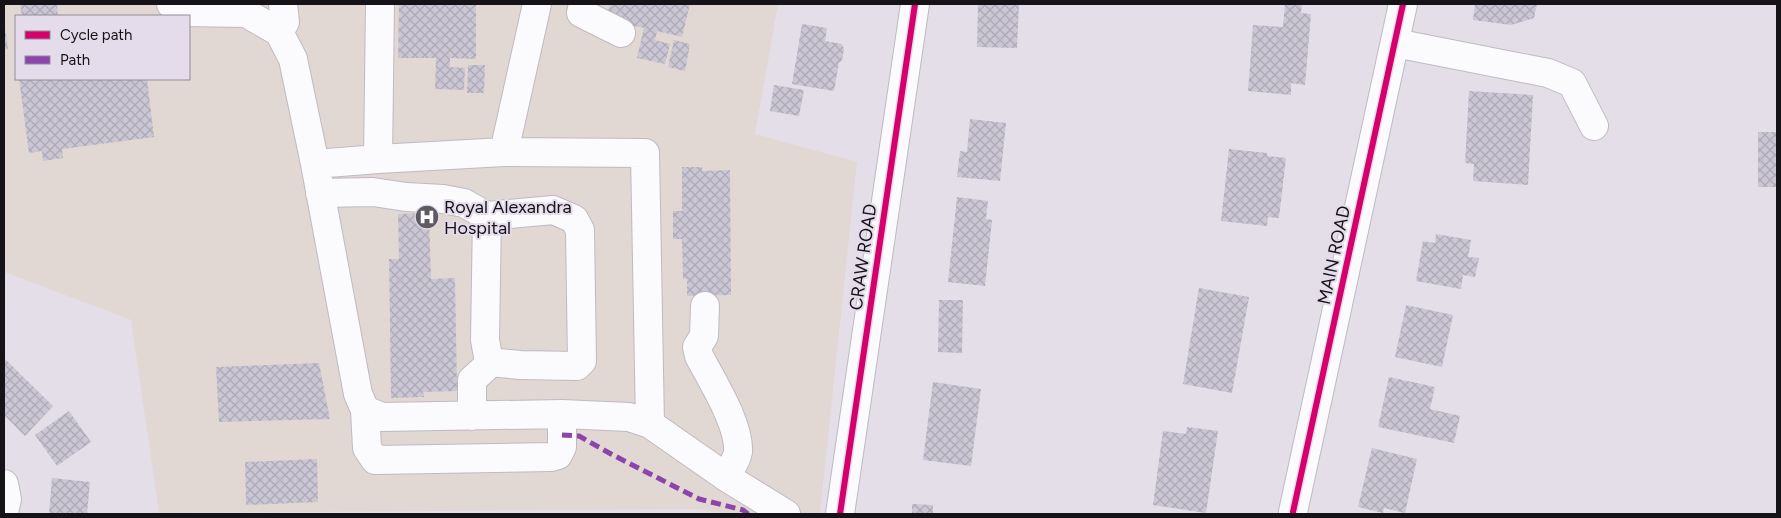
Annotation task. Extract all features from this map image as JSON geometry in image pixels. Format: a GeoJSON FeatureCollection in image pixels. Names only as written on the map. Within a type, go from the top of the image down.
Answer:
{"type":"FeatureCollection","features":[{"type":"Feature","properties":{"kind":"street"},"geometry":{"type":"LineString","coordinates":[[171,4],[184,12],[246,13],[279,32],[293,59],[315,164],[358,394],[365,410],[367,448],[375,460],[551,457],[558,455],[562,447],[562,414]]}},
{"type":"Feature","properties":{"kind":"street"},"geometry":{"type":"LineString","coordinates":[[279,32],[285,22],[283,4]]}},
{"type":"Feature","properties":{"kind":"street"},"geometry":{"type":"LineString","coordinates":[[378,158],[380,4]]}},
{"type":"Feature","properties":{"kind":"street"},"geometry":{"type":"LineString","coordinates":[[504,152],[537,4]]}},
{"type":"Feature","properties":{"kind":"street"},"geometry":{"type":"LineString","coordinates":[[583,4],[581,13],[621,33]]}},
{"type":"Feature","properties":{"kind":"street","name":"CRAW ROAD"},"geometry":{"type":"LineString","coordinates":[[840,514],[915,4]]}},
{"type":"Feature","properties":{"kind":"street","name":"MAIN ROAD"},"geometry":{"type":"LineString","coordinates":[[1293,512],[1403,4]]}},
{"type":"Feature","properties":{"kind":"street"},"geometry":{"type":"LineString","coordinates":[[1395,43],[1548,73],[1572,83],[1594,126]]}},
{"type":"Feature","properties":{"kind":"street"},"geometry":{"type":"LineString","coordinates":[[315,164],[378,158],[504,152],[645,152],[650,424]]}},
{"type":"Feature","properties":{"kind":"street"},"geometry":{"type":"LineString","coordinates":[[320,193],[372,192],[406,198],[443,199],[464,203],[487,216],[554,210],[574,219],[580,230],[582,361],[577,366],[520,365],[490,362]]}},
{"type":"Feature","properties":{"kind":"street"},"geometry":{"type":"LineString","coordinates":[[472,416],[472,380],[490,362],[485,340],[487,216]]}},
{"type":"Feature","properties":{"kind":"street"},"geometry":{"type":"LineString","coordinates":[[705,306],[704,336],[697,347],[699,356],[738,438],[738,454],[726,476]]}},
{"type":"Feature","properties":{"kind":"street"},"geometry":{"type":"LineString","coordinates":[[365,410],[382,417],[562,414],[629,417],[650,424],[786,514]]}},
{"type":"Feature","properties":{"kind":"street"},"geometry":{"type":"LineString","coordinates":[[4,484],[7,499],[4,512]]}},
{"type":"Feature","properties":{"kind":"shaded area","name":"Royal Alexandra Hospital"},"geometry":{"type":"Polygon","coordinates":[[[4,4],[778,4],[755,134],[857,162],[820,514],[728,514],[698,509],[159,513],[131,320],[4,272],[4,4]]]}},
{"type":"Feature","properties":{"kind":"building"},"geometry":{"type":"Polygon","coordinates":[[[20,4],[57,4],[58,15],[22,15],[20,4]]]}},
{"type":"Feature","properties":{"kind":"building"},"geometry":{"type":"Polygon","coordinates":[[[399,4],[476,4],[476,59],[450,58],[450,67],[465,68],[464,90],[435,89],[436,58],[398,58],[399,4]]]}},
{"type":"Feature","properties":{"kind":"building"},"geometry":{"type":"Polygon","coordinates":[[[610,4],[690,4],[682,37],[657,31],[655,40],[670,44],[665,64],[637,58],[644,28],[606,20],[610,4]]]}},
{"type":"Feature","properties":{"kind":"building"},"geometry":{"type":"Polygon","coordinates":[[[978,4],[1019,4],[1017,48],[977,47],[978,4]]]}},
{"type":"Feature","properties":{"kind":"building"},"geometry":{"type":"Polygon","coordinates":[[[1285,4],[1302,4],[1301,13],[1311,14],[1305,85],[1291,83],[1291,95],[1248,91],[1253,25],[1283,27],[1285,4]]]}},
{"type":"Feature","properties":{"kind":"building"},"geometry":{"type":"Polygon","coordinates":[[[1475,4],[1537,4],[1534,18],[1511,25],[1473,20],[1475,4]]]}},
{"type":"Feature","properties":{"kind":"building"},"geometry":{"type":"Polygon","coordinates":[[[802,24],[827,28],[825,41],[842,44],[844,49],[842,60],[839,63],[834,91],[792,84],[802,24]]]}},
{"type":"Feature","properties":{"kind":"building"},"geometry":{"type":"Polygon","coordinates":[[[4,29],[8,49],[4,50],[4,29]]]}},
{"type":"Feature","properties":{"kind":"building"},"geometry":{"type":"Polygon","coordinates":[[[674,40],[690,44],[685,71],[668,67],[674,40]]]}},
{"type":"Feature","properties":{"kind":"building"},"geometry":{"type":"Polygon","coordinates":[[[468,65],[485,65],[484,93],[467,93],[468,65]]]}},
{"type":"Feature","properties":{"kind":"building"},"geometry":{"type":"Polygon","coordinates":[[[19,80],[147,80],[154,137],[62,149],[63,158],[43,161],[42,151],[29,153],[19,80]]]}},
{"type":"Feature","properties":{"kind":"building"},"geometry":{"type":"Polygon","coordinates":[[[774,85],[804,90],[799,116],[770,111],[774,85]]]}},
{"type":"Feature","properties":{"kind":"building"},"geometry":{"type":"Polygon","coordinates":[[[1469,91],[1533,95],[1528,185],[1473,181],[1474,164],[1465,163],[1469,91]]]}},
{"type":"Feature","properties":{"kind":"building"},"geometry":{"type":"Polygon","coordinates":[[[970,119],[1006,123],[1000,181],[957,177],[960,151],[967,152],[970,119]]]}},
{"type":"Feature","properties":{"kind":"building"},"geometry":{"type":"Polygon","coordinates":[[[1758,132],[1777,132],[1777,187],[1758,187],[1758,132]]]}},
{"type":"Feature","properties":{"kind":"building"},"geometry":{"type":"Polygon","coordinates":[[[1229,149],[1267,153],[1267,156],[1286,158],[1279,218],[1268,217],[1267,226],[1221,221],[1229,149]]]}},
{"type":"Feature","properties":{"kind":"building"},"geometry":{"type":"Polygon","coordinates":[[[682,167],[702,167],[702,171],[730,170],[731,295],[687,296],[687,279],[683,279],[682,239],[673,239],[673,211],[682,211],[682,167]]]}},
{"type":"Feature","properties":{"kind":"building"},"geometry":{"type":"Polygon","coordinates":[[[957,197],[988,201],[986,219],[992,220],[985,286],[948,282],[957,197]]]}},
{"type":"Feature","properties":{"kind":"building"},"geometry":{"type":"Polygon","coordinates":[[[429,213],[431,279],[455,278],[457,391],[423,392],[424,397],[391,398],[389,259],[399,259],[398,214],[429,213]]]}},
{"type":"Feature","properties":{"kind":"building"},"geometry":{"type":"Polygon","coordinates":[[[1436,234],[1471,240],[1468,257],[1479,258],[1475,277],[1463,275],[1461,289],[1416,281],[1423,241],[1435,243],[1436,234]]]}},
{"type":"Feature","properties":{"kind":"building"},"geometry":{"type":"Polygon","coordinates":[[[1199,288],[1249,297],[1232,393],[1183,384],[1199,288]]]}},
{"type":"Feature","properties":{"kind":"building"},"geometry":{"type":"Polygon","coordinates":[[[939,300],[963,300],[962,353],[938,352],[939,300]]]}},
{"type":"Feature","properties":{"kind":"building"},"geometry":{"type":"Polygon","coordinates":[[[1406,305],[1453,315],[1442,367],[1395,357],[1406,305]]]}},
{"type":"Feature","properties":{"kind":"building"},"geometry":{"type":"Polygon","coordinates":[[[4,358],[53,406],[25,436],[4,415],[4,358]]]}},
{"type":"Feature","properties":{"kind":"building"},"geometry":{"type":"Polygon","coordinates":[[[319,363],[330,419],[219,422],[216,367],[319,363]]]}},
{"type":"Feature","properties":{"kind":"building"},"geometry":{"type":"Polygon","coordinates":[[[1389,377],[1435,387],[1430,409],[1460,416],[1454,443],[1378,427],[1389,377]]]}},
{"type":"Feature","properties":{"kind":"building"},"geometry":{"type":"Polygon","coordinates":[[[933,382],[981,389],[971,466],[923,460],[933,382]]]}},
{"type":"Feature","properties":{"kind":"building"},"geometry":{"type":"Polygon","coordinates":[[[69,411],[91,442],[57,466],[35,435],[69,411]]]}},
{"type":"Feature","properties":{"kind":"building"},"geometry":{"type":"Polygon","coordinates":[[[1187,427],[1218,431],[1206,513],[1153,505],[1163,431],[1186,434],[1187,427]]]}},
{"type":"Feature","properties":{"kind":"building"},"geometry":{"type":"Polygon","coordinates":[[[1372,448],[1417,459],[1405,513],[1384,508],[1383,513],[1358,507],[1372,448]]]}},
{"type":"Feature","properties":{"kind":"building"},"geometry":{"type":"Polygon","coordinates":[[[317,459],[318,502],[246,505],[245,462],[317,459]]]}},
{"type":"Feature","properties":{"kind":"building"},"geometry":{"type":"Polygon","coordinates":[[[52,478],[90,482],[87,514],[49,514],[52,478]]]}},
{"type":"Feature","properties":{"kind":"building"},"geometry":{"type":"Polygon","coordinates":[[[912,504],[933,505],[933,514],[912,514],[912,504]]]}},
{"type":"Feature","properties":{"kind":"marked path"},"geometry":{"type":"LineString","coordinates":[[562,435],[579,436],[699,499],[743,510],[748,514]]}},
{"type":"Feature","properties":{"kind":"cycle path"},"geometry":{"type":"LineString","coordinates":[[840,514],[915,4]]}},
{"type":"Feature","properties":{"kind":"cycle path"},"geometry":{"type":"LineString","coordinates":[[1293,512],[1403,4]]}},
{"type":"Feature","properties":{"kind":"place","name":"Royal Alexandra Hospital"},"geometry":{"type":"Point","coordinates":[427,217]}}]}
